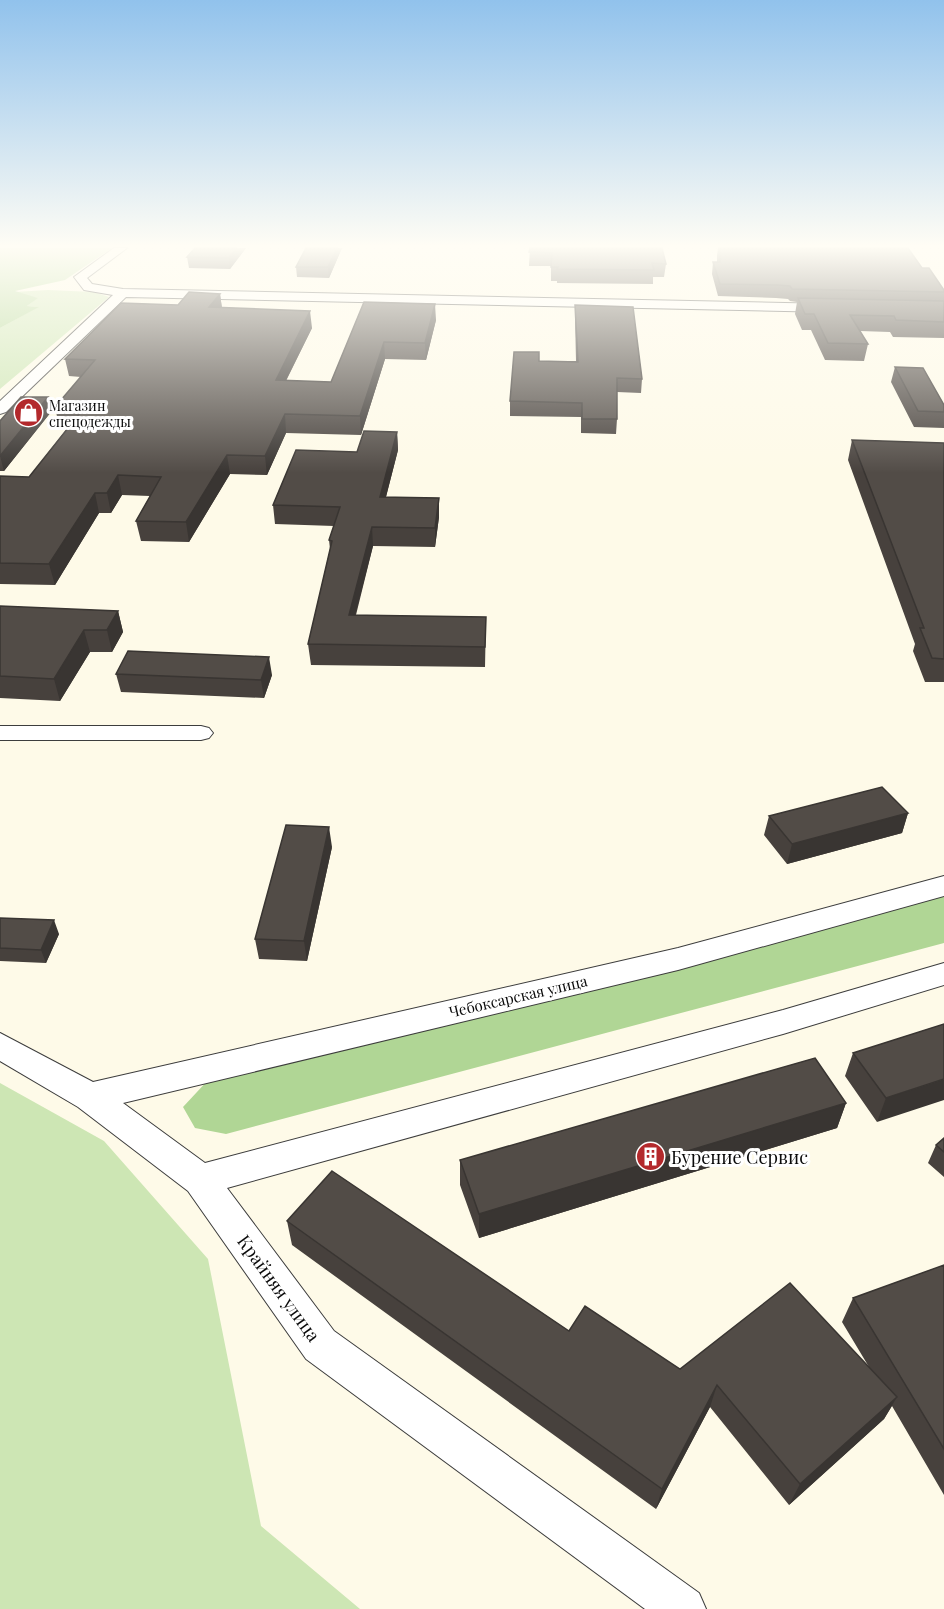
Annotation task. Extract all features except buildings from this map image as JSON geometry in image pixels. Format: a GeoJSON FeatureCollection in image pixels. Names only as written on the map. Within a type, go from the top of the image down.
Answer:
{"type":"FeatureCollection","features":[{"type":"Feature","properties":{"kind":"street"},"geometry":{"type":"LineString","coordinates":[[0,409],[91,323]]}},
{"type":"Feature","properties":{"kind":"street"},"geometry":{"type":"LineString","coordinates":[[0,733],[201,733]]}},
{"type":"Feature","properties":{"kind":"street","name":"Чебоксарская улица"},"geometry":{"type":"LineString","coordinates":[[90,1097],[678,959],[944,886]]}},
{"type":"Feature","properties":{"kind":"street"},"geometry":{"type":"LineString","coordinates":[[200,1180],[783,1022],[944,974]]}},
{"type":"Feature","properties":{"kind":"street","name":"Крайняя улица"},"geometry":{"type":"LineString","coordinates":[[0,1046],[90,1097],[200,1180],[320,1345],[684,1609]]}},
{"type":"Feature","properties":{"kind":"green space"},"geometry":{"type":"Polygon","coordinates":[[[9,323],[78,323],[0,389],[0,328],[9,323]]]}},
{"type":"Feature","properties":{"kind":"green space"},"geometry":{"type":"Polygon","coordinates":[[[944,892],[944,943],[226,1134],[195,1128],[183,1107],[210,1078],[944,892]]]}},
{"type":"Feature","properties":{"kind":"green space"},"geometry":{"type":"Polygon","coordinates":[[[0,1083],[104,1141],[208,1259],[261,1526],[360,1609],[0,1609],[0,1083]]]}},
{"type":"Feature","properties":{"kind":"place","name":"Магазин спецодежды"},"geometry":{"type":"Point","coordinates":[28,413]}},
{"type":"Feature","properties":{"kind":"place","name":"Бурение Сервис"},"geometry":{"type":"Point","coordinates":[650,1157]}}]}
